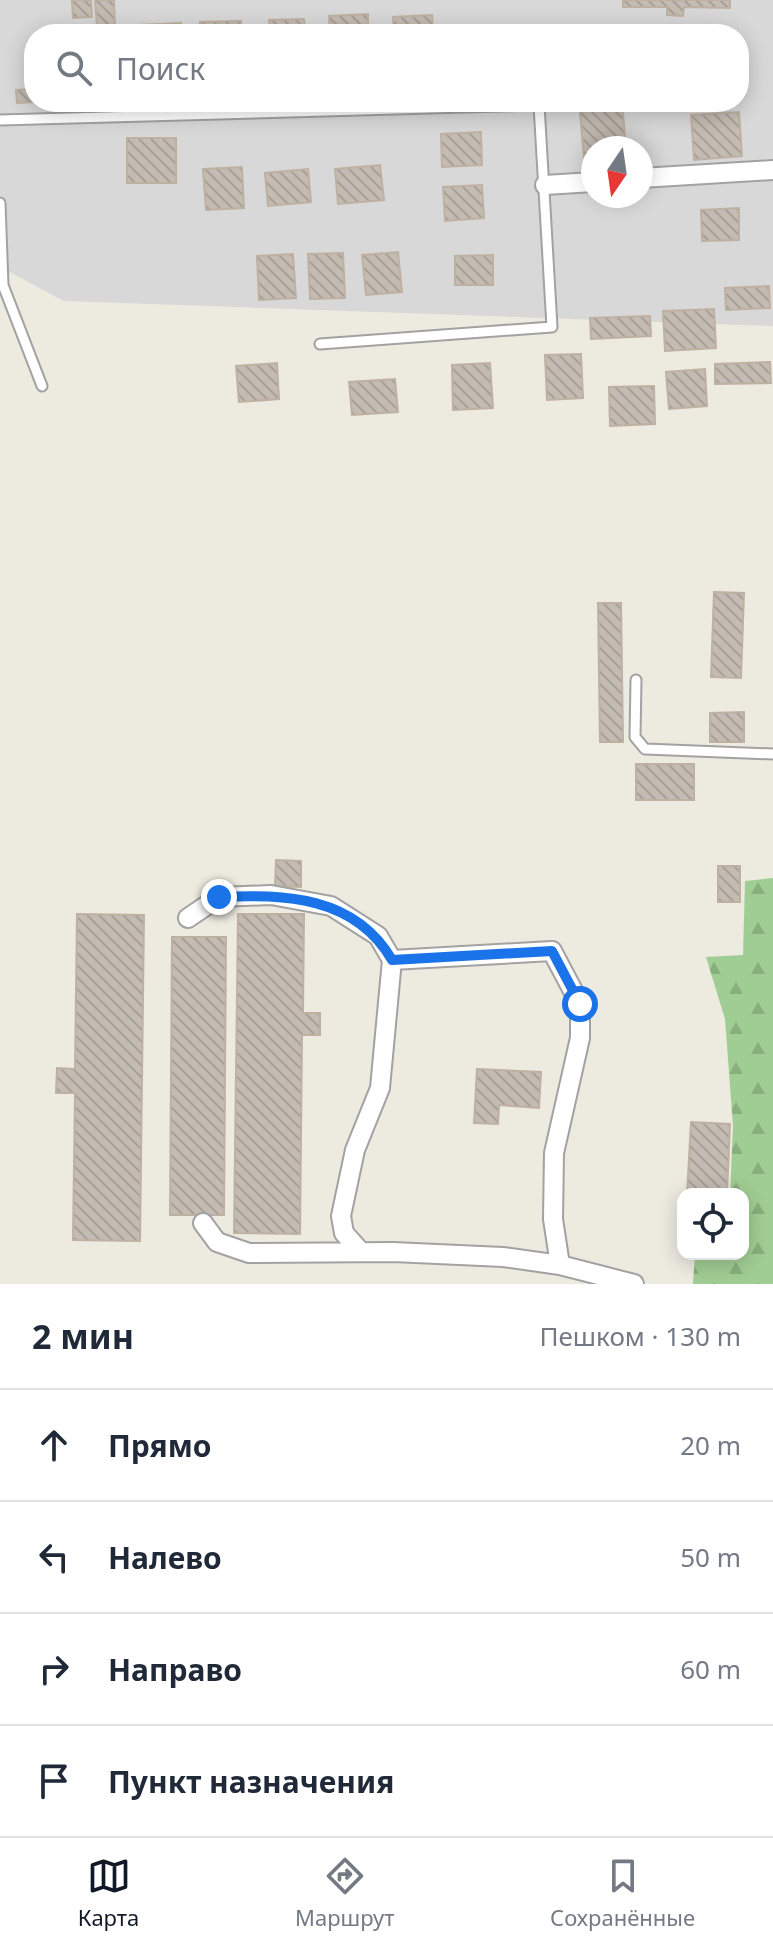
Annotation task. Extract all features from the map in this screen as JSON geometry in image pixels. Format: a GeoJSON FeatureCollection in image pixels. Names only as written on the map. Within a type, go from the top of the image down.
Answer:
{"type":"FeatureCollection","features":[{"type":"Feature","properties":{"kind":"street"},"geometry":{"type":"LineString","coordinates":[[653,177],[773,170]]}},
{"type":"Feature","properties":{"kind":"street"},"geometry":{"type":"LineString","coordinates":[[545,185],[581,183]]}},
{"type":"Feature","properties":{"kind":"street"},"geometry":{"type":"LineString","coordinates":[[188,918],[219,897],[271,895],[331,906],[378,936],[392,960],[380,1088],[355,1150],[341,1216],[344,1233],[361,1252]]}},
{"type":"Feature","properties":{"kind":"street"},"geometry":{"type":"LineString","coordinates":[[392,960],[552,951],[580,1004],[580,1038],[554,1153],[553,1219],[560,1265]]}},
{"type":"Feature","properties":{"kind":"street"},"geometry":{"type":"LineString","coordinates":[[203,1223],[217,1242],[249,1253],[361,1252],[503,1257],[560,1265],[634,1284]]}},
{"type":"Feature","properties":{"kind":"lane"},"geometry":{"type":"LineString","coordinates":[[0,120],[287,112]]}},
{"type":"Feature","properties":{"kind":"lane"},"geometry":{"type":"LineString","coordinates":[[320,344],[552,327],[540,112]]}},
{"type":"Feature","properties":{"kind":"lane"},"geometry":{"type":"LineString","coordinates":[[0,203],[3,285],[42,386]]}},
{"type":"Feature","properties":{"kind":"lane"},"geometry":{"type":"LineString","coordinates":[[636,680],[635,737],[645,749],[773,754]]}},
{"type":"Feature","properties":{"kind":"shaded area"},"geometry":{"type":"Polygon","coordinates":[[[0,0],[773,0],[773,326],[64,301],[0,267],[0,0]]]}},
{"type":"Feature","properties":{"kind":"green space"},"geometry":{"type":"Polygon","coordinates":[[[773,878],[773,1284],[693,1284],[695,1260],[749,1260],[749,1188],[730,1188],[733,1126],[725,1019],[706,957],[743,955],[745,881],[773,878]]]}},
{"type":"Feature","properties":{"kind":"building"},"geometry":{"type":"Polygon","coordinates":[[[72,0],[91,0],[92,17],[73,18],[72,0]]]}},
{"type":"Feature","properties":{"kind":"building"},"geometry":{"type":"Polygon","coordinates":[[[95,0],[114,0],[115,24],[97,24],[95,0]]]}},
{"type":"Feature","properties":{"kind":"building"},"geometry":{"type":"Polygon","coordinates":[[[623,0],[730,0],[730,8],[684,7],[683,16],[667,15],[667,7],[623,7],[623,0]]]}},
{"type":"Feature","properties":{"kind":"building"},"geometry":{"type":"Polygon","coordinates":[[[368,14],[368,24],[329,24],[329,16],[368,14]]]}},
{"type":"Feature","properties":{"kind":"building"},"geometry":{"type":"Polygon","coordinates":[[[432,15],[432,24],[393,24],[393,17],[432,15]]]}},
{"type":"Feature","properties":{"kind":"building"},"geometry":{"type":"Polygon","coordinates":[[[304,19],[304,24],[269,24],[269,20],[304,19]]]}},
{"type":"Feature","properties":{"kind":"building"},"geometry":{"type":"Polygon","coordinates":[[[241,21],[241,24],[200,24],[241,21]]]}},
{"type":"Feature","properties":{"kind":"building"},"geometry":{"type":"Polygon","coordinates":[[[16,90],[24,90],[24,103],[17,103],[16,90]]]}},
{"type":"Feature","properties":{"kind":"building"},"geometry":{"type":"Polygon","coordinates":[[[580,112],[623,112],[625,136],[582,136],[580,112]]]}},
{"type":"Feature","properties":{"kind":"building"},"geometry":{"type":"Polygon","coordinates":[[[739,112],[742,156],[694,160],[691,115],[739,112]]]}},
{"type":"Feature","properties":{"kind":"building"},"geometry":{"type":"Polygon","coordinates":[[[481,132],[482,165],[442,167],[441,134],[481,132]]]}},
{"type":"Feature","properties":{"kind":"building"},"geometry":{"type":"Polygon","coordinates":[[[127,138],[176,138],[176,183],[127,183],[127,138]]]}},
{"type":"Feature","properties":{"kind":"building"},"geometry":{"type":"Polygon","coordinates":[[[380,165],[384,200],[338,204],[335,169],[380,165]]]}},
{"type":"Feature","properties":{"kind":"building"},"geometry":{"type":"Polygon","coordinates":[[[242,167],[244,208],[206,210],[203,169],[242,167]]]}},
{"type":"Feature","properties":{"kind":"building"},"geometry":{"type":"Polygon","coordinates":[[[308,169],[311,202],[268,206],[265,173],[308,169]]]}},
{"type":"Feature","properties":{"kind":"building"},"geometry":{"type":"Polygon","coordinates":[[[482,185],[484,218],[445,221],[443,187],[482,185]]]}},
{"type":"Feature","properties":{"kind":"building"},"geometry":{"type":"Polygon","coordinates":[[[739,208],[739,240],[702,241],[701,210],[739,208]]]}},
{"type":"Feature","properties":{"kind":"building"},"geometry":{"type":"Polygon","coordinates":[[[398,252],[402,292],[366,295],[362,255],[398,252]]]}},
{"type":"Feature","properties":{"kind":"building"},"geometry":{"type":"Polygon","coordinates":[[[343,253],[345,298],[310,299],[308,254],[343,253]]]}},
{"type":"Feature","properties":{"kind":"building"},"geometry":{"type":"Polygon","coordinates":[[[293,254],[296,298],[259,300],[257,256],[293,254]]]}},
{"type":"Feature","properties":{"kind":"building"},"geometry":{"type":"Polygon","coordinates":[[[493,255],[493,285],[455,285],[455,256],[493,255]]]}},
{"type":"Feature","properties":{"kind":"building"},"geometry":{"type":"Polygon","coordinates":[[[769,286],[770,308],[726,310],[725,288],[769,286]]]}},
{"type":"Feature","properties":{"kind":"building"},"geometry":{"type":"Polygon","coordinates":[[[714,309],[716,348],[665,351],[663,311],[714,309]]]}},
{"type":"Feature","properties":{"kind":"building"},"geometry":{"type":"Polygon","coordinates":[[[650,316],[651,336],[591,339],[590,318],[650,316]]]}},
{"type":"Feature","properties":{"kind":"building"},"geometry":{"type":"Polygon","coordinates":[[[581,354],[583,398],[547,400],[545,355],[581,354]]]}},
{"type":"Feature","properties":{"kind":"building"},"geometry":{"type":"Polygon","coordinates":[[[770,362],[771,383],[715,384],[715,364],[770,362]]]}},
{"type":"Feature","properties":{"kind":"building"},"geometry":{"type":"Polygon","coordinates":[[[277,363],[279,399],[239,402],[236,366],[277,363]]]}},
{"type":"Feature","properties":{"kind":"building"},"geometry":{"type":"Polygon","coordinates":[[[490,363],[493,408],[453,410],[452,365],[490,363]]]}},
{"type":"Feature","properties":{"kind":"building"},"geometry":{"type":"Polygon","coordinates":[[[705,369],[707,406],[669,409],[666,372],[705,369]]]}},
{"type":"Feature","properties":{"kind":"building"},"geometry":{"type":"Polygon","coordinates":[[[395,379],[398,412],[352,415],[349,382],[395,379]]]}},
{"type":"Feature","properties":{"kind":"building"},"geometry":{"type":"Polygon","coordinates":[[[654,386],[655,424],[610,426],[609,387],[654,386]]]}},
{"type":"Feature","properties":{"kind":"building"},"geometry":{"type":"Polygon","coordinates":[[[714,592],[744,593],[741,678],[711,677],[714,592]]]}},
{"type":"Feature","properties":{"kind":"building"},"geometry":{"type":"Polygon","coordinates":[[[598,603],[621,603],[623,742],[600,742],[598,603]]]}},
{"type":"Feature","properties":{"kind":"building"},"geometry":{"type":"Polygon","coordinates":[[[744,712],[744,742],[710,742],[710,713],[744,712]]]}},
{"type":"Feature","properties":{"kind":"building"},"geometry":{"type":"Polygon","coordinates":[[[636,764],[694,764],[694,800],[636,800],[636,764]]]}},
{"type":"Feature","properties":{"kind":"building"},"geometry":{"type":"Polygon","coordinates":[[[276,860],[301,861],[301,887],[275,886],[276,860]]]}},
{"type":"Feature","properties":{"kind":"building"},"geometry":{"type":"Polygon","coordinates":[[[718,866],[740,866],[740,902],[718,902],[718,866]]]}},
{"type":"Feature","properties":{"kind":"building"},"geometry":{"type":"Polygon","coordinates":[[[77,914],[144,915],[140,1241],[73,1240],[75,1093],[56,1093],[57,1068],[75,1069],[77,914]]]}},
{"type":"Feature","properties":{"kind":"building"},"geometry":{"type":"Polygon","coordinates":[[[238,914],[304,914],[303,1013],[320,1013],[320,1035],[302,1035],[300,1234],[234,1233],[238,914]]]}},
{"type":"Feature","properties":{"kind":"building"},"geometry":{"type":"Polygon","coordinates":[[[172,937],[226,937],[224,1215],[170,1215],[172,937]]]}},
{"type":"Feature","properties":{"kind":"building"},"geometry":{"type":"Polygon","coordinates":[[[477,1069],[541,1072],[539,1108],[499,1105],[498,1124],[474,1123],[477,1069]]]}},
{"type":"Feature","properties":{"kind":"building"},"geometry":{"type":"Polygon","coordinates":[[[691,1122],[730,1124],[727,1188],[687,1188],[691,1122]]]}},
{"type":"Feature","properties":{"kind":"route"},"geometry":{"type":"LineString","coordinates":[[219,897],[271,895],[331,906],[378,936],[392,960],[552,951],[580,1004]]}}]}
